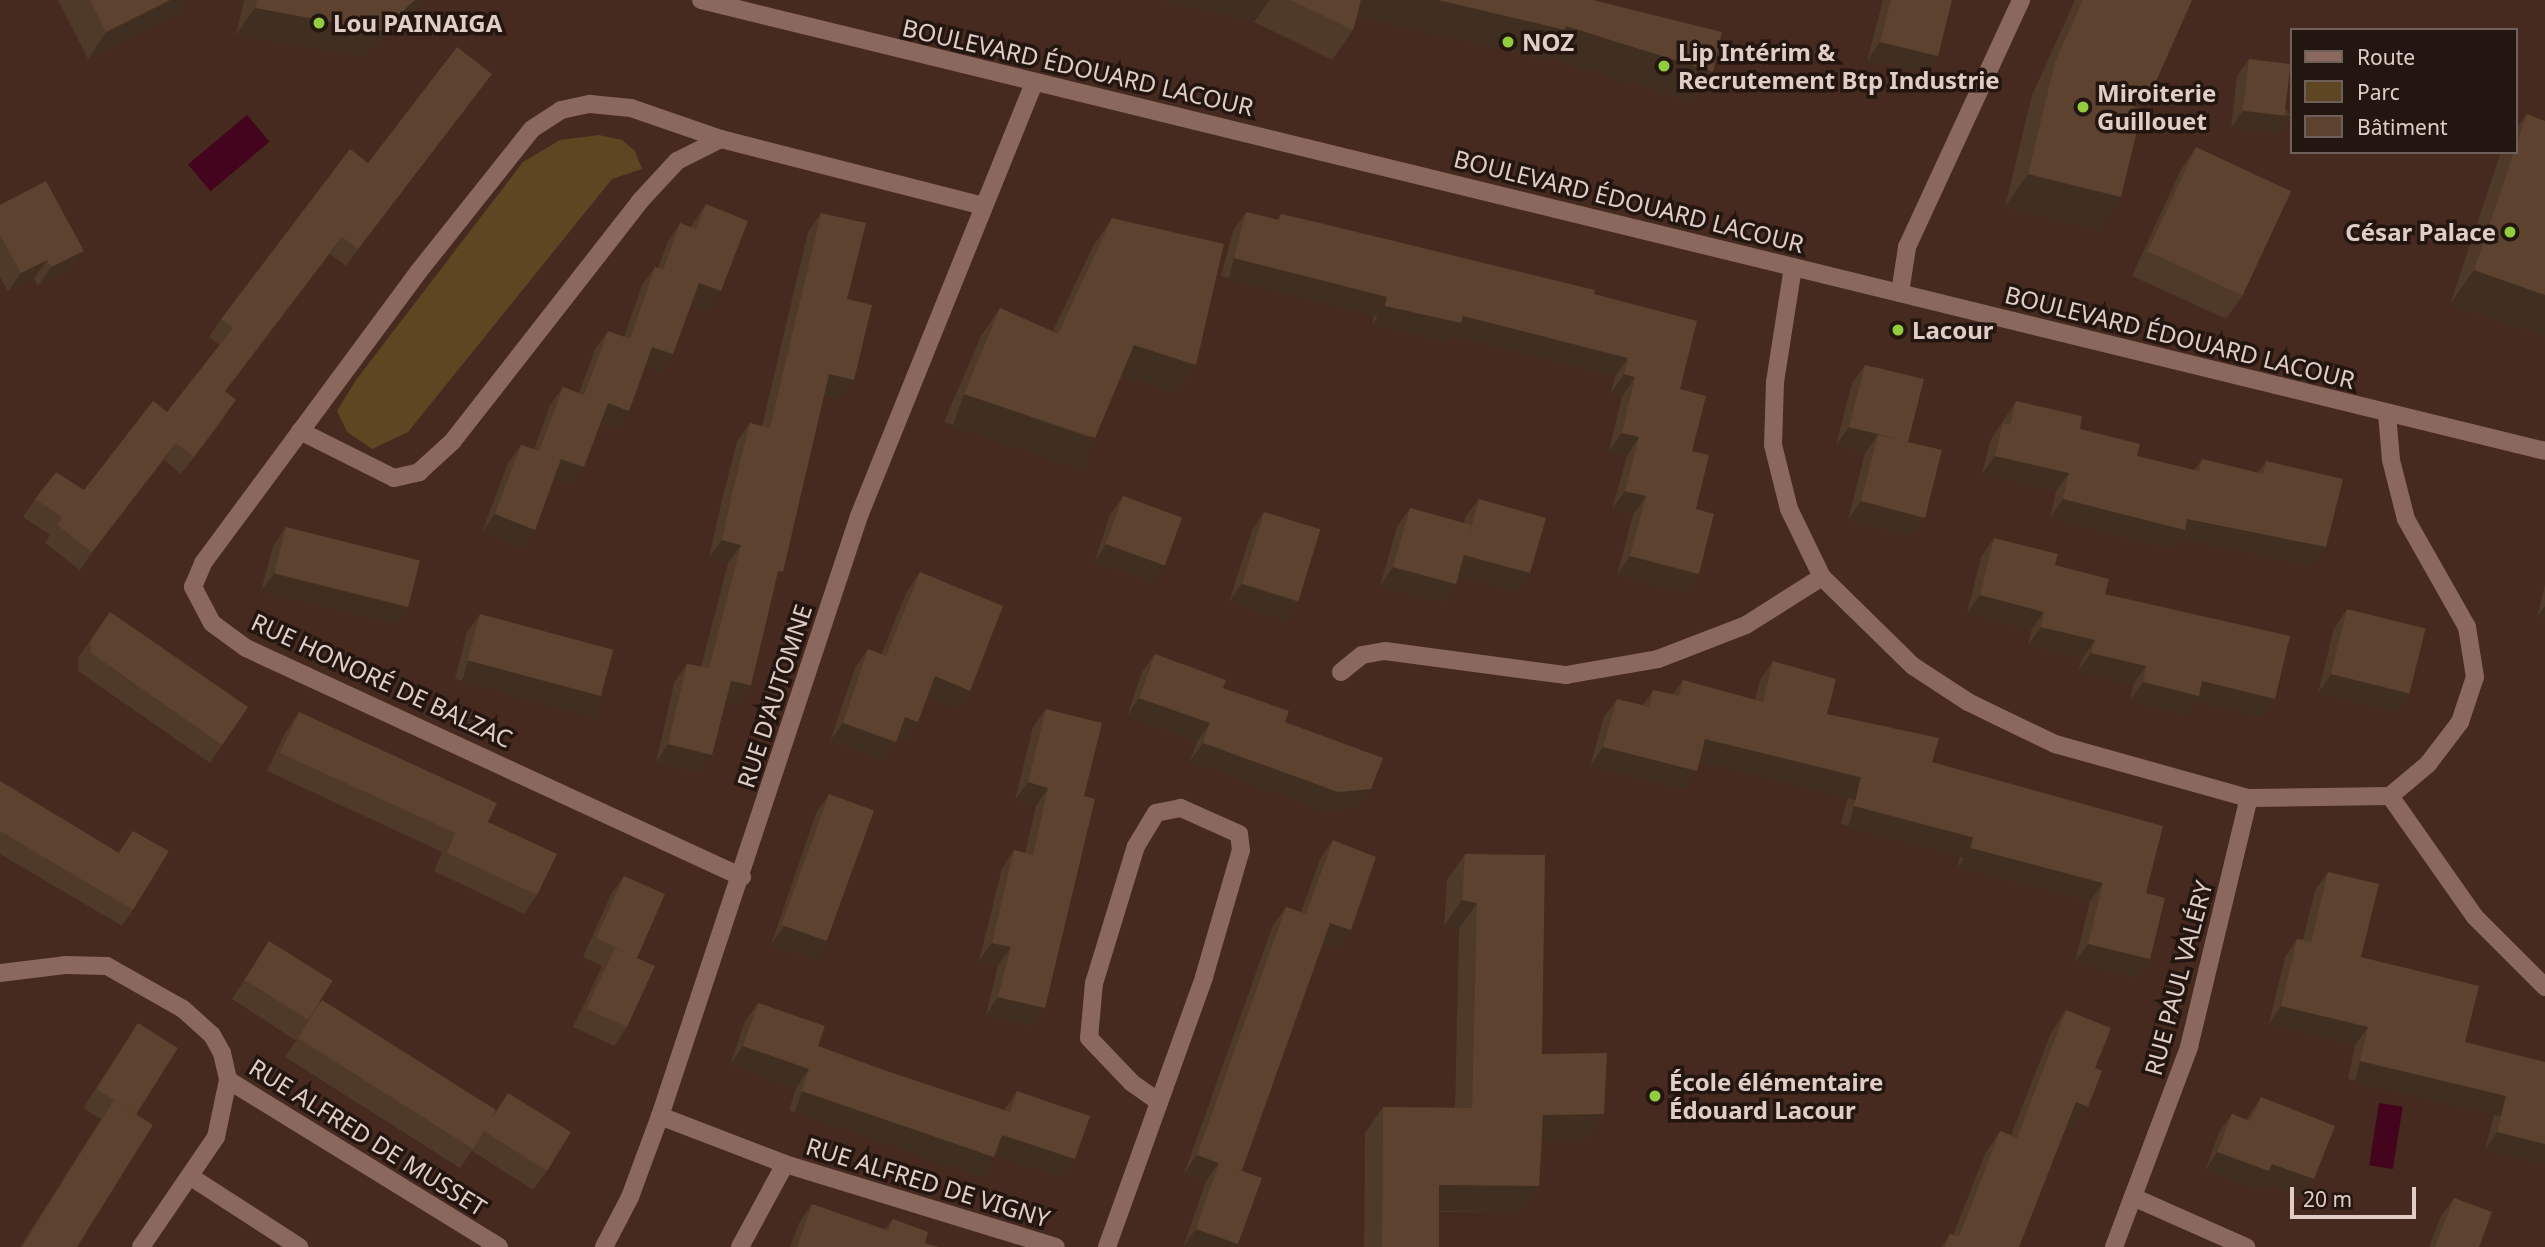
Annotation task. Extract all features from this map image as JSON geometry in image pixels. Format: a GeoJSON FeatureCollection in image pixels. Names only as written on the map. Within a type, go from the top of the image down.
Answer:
{"type":"FeatureCollection","features":[{"type":"Feature","properties":{"kind":"street","name":"BOULEVARD ÉDOUARD LACOUR"},"geometry":{"type":"LineString","coordinates":[[701,0],[2545,452]]}},
{"type":"Feature","properties":{"kind":"street"},"geometry":{"type":"LineString","coordinates":[[1900,293],[1907,247],[2021,0]]}},
{"type":"Feature","properties":{"kind":"street","name":"RUE D'AUTOMNE"},"geometry":{"type":"LineString","coordinates":[[660,1116],[743,877],[859,516],[1034,83]]}},
{"type":"Feature","properties":{"kind":"street","name":"RUE HONORÉ DE BALZAC"},"geometry":{"type":"LineString","coordinates":[[743,877],[485,755],[336,692],[246,648],[212,623],[193,587],[203,563],[300,431],[532,129],[561,110],[606,104],[631,108],[721,139],[984,206]]}},
{"type":"Feature","properties":{"kind":"street"},"geometry":{"type":"LineString","coordinates":[[300,431],[394,478],[419,472],[452,442],[641,200],[677,160],[721,139]]}},
{"type":"Feature","properties":{"kind":"street"},"geometry":{"type":"LineString","coordinates":[[1793,267],[1775,382],[1773,445],[1789,509],[1822,577],[1913,666],[1968,702],[2055,744],[2249,798],[2390,796],[2428,764],[2460,722],[2475,677],[2467,627],[2406,519],[2387,413]]}},
{"type":"Feature","properties":{"kind":"street"},"geometry":{"type":"LineString","coordinates":[[1341,672],[1362,655],[1385,651],[1566,675],[1658,659],[1746,625],[1822,577]]}},
{"type":"Feature","properties":{"kind":"street"},"geometry":{"type":"LineString","coordinates":[[2390,796],[2475,917],[2545,987]]}},
{"type":"Feature","properties":{"kind":"street","name":"RUE PAUL VALÉRY"},"geometry":{"type":"LineString","coordinates":[[2114,1247],[2189,1047],[2249,798]]}},
{"type":"Feature","properties":{"kind":"street"},"geometry":{"type":"LineString","coordinates":[[1107,1247],[1204,977],[1241,850],[1239,834],[1181,808],[1156,813],[1136,846],[1094,983],[1089,1038],[1132,1083],[1158,1102]]}},
{"type":"Feature","properties":{"kind":"street"},"geometry":{"type":"LineString","coordinates":[[0,973],[65,965],[107,966],[129,976],[183,1009],[212,1035],[229,1080]]}},
{"type":"Feature","properties":{"kind":"street","name":"RUE ALFRED DE MUSSET"},"geometry":{"type":"LineString","coordinates":[[141,1247],[216,1137],[229,1080],[499,1247]]}},
{"type":"Feature","properties":{"kind":"street"},"geometry":{"type":"LineString","coordinates":[[603,1246],[630,1197],[660,1116],[786,1164],[740,1247]]}},
{"type":"Feature","properties":{"kind":"street","name":"RUE ALFRED DE VIGNY"},"geometry":{"type":"LineString","coordinates":[[786,1164],[1056,1247]]}},
{"type":"Feature","properties":{"kind":"street"},"geometry":{"type":"LineString","coordinates":[[191,1177],[299,1247]]}},
{"type":"Feature","properties":{"kind":"street"},"geometry":{"type":"LineString","coordinates":[[2133,1198],[2246,1247]]}},
{"type":"Feature","properties":{"kind":"green space"},"geometry":{"type":"Polygon","coordinates":[[[599,135],[622,140],[635,151],[642,169],[612,179],[408,432],[372,449],[347,432],[337,411],[356,380],[523,162],[560,140],[599,135]]]}},
{"type":"Feature","properties":{"kind":"shaded area"},"geometry":{"type":"Polygon","coordinates":[[[247,115],[269,142],[211,191],[188,164],[247,115]]]}},
{"type":"Feature","properties":{"kind":"shaded area"},"geometry":{"type":"Polygon","coordinates":[[[2379,1103],[2403,1107],[2393,1169],[2369,1165],[2379,1103]]]}},
{"type":"Feature","properties":{"kind":"building"},"geometry":{"type":"Polygon","coordinates":[[[90,0],[170,0],[106,32],[90,0]]]}},
{"type":"Feature","properties":{"kind":"building"},"geometry":{"type":"Polygon","coordinates":[[[257,0],[415,0],[381,31],[255,8],[257,0]]]}},
{"type":"Feature","properties":{"kind":"building"},"geometry":{"type":"Polygon","coordinates":[[[1290,0],[1361,0],[1353,30],[1290,0]]]}},
{"type":"Feature","properties":{"kind":"building"},"geometry":{"type":"Polygon","coordinates":[[[1438,0],[1593,0],[1722,32],[1713,72],[1566,26],[1565,30],[1438,0]]]}},
{"type":"Feature","properties":{"kind":"building"},"geometry":{"type":"Polygon","coordinates":[[[1891,0],[1952,0],[1938,56],[1880,42],[1891,0]]]}},
{"type":"Feature","properties":{"kind":"building","name":"Miroiterie Guillouet"},"geometry":{"type":"Polygon","coordinates":[[[2083,0],[2192,0],[2153,88],[2147,88],[2144,101],[2119,99],[2142,110],[2121,197],[2028,174],[2055,62],[2083,0]]]}},
{"type":"Feature","properties":{"kind":"building"},"geometry":{"type":"Polygon","coordinates":[[[457,47],[492,74],[358,249],[342,237],[225,391],[236,400],[194,457],[176,443],[92,552],[57,525],[62,517],[35,499],[56,472],[84,490],[153,401],[167,412],[233,328],[221,319],[350,149],[368,163],[457,47]]]}},
{"type":"Feature","properties":{"kind":"building"},"geometry":{"type":"Polygon","coordinates":[[[2249,59],[2290,64],[2284,116],[2243,111],[2249,59]]]}},
{"type":"Feature","properties":{"kind":"building"},"geometry":{"type":"Polygon","coordinates":[[[2527,114],[2545,121],[2545,295],[2474,270],[2513,154],[2517,154],[2517,142],[2527,114]]]}},
{"type":"Feature","properties":{"kind":"building"},"geometry":{"type":"Polygon","coordinates":[[[2196,147],[2291,191],[2243,296],[2147,251],[2196,147]]]}},
{"type":"Feature","properties":{"kind":"building"},"geometry":{"type":"Polygon","coordinates":[[[46,181],[84,251],[51,267],[47,260],[21,273],[0,235],[0,205],[46,181]]]}},
{"type":"Feature","properties":{"kind":"building"},"geometry":{"type":"Polygon","coordinates":[[[706,204],[748,221],[721,291],[699,283],[673,354],[652,347],[629,411],[608,403],[584,467],[561,459],[535,530],[495,514],[521,445],[539,451],[563,387],[584,395],[608,331],[630,339],[655,267],[663,270],[680,223],[696,229],[706,204]]]}},
{"type":"Feature","properties":{"kind":"building"},"geometry":{"type":"Polygon","coordinates":[[[1246,212],[1279,220],[1281,214],[1320,223],[1595,290],[1594,294],[1697,321],[1680,389],[1706,396],[1692,451],[1709,455],[1696,509],[1714,514],[1699,574],[1630,556],[1646,496],[1625,491],[1639,437],[1622,433],[1635,377],[1624,374],[1628,358],[1463,316],[1461,323],[1385,306],[1387,297],[1234,258],[1246,212]]]}},
{"type":"Feature","properties":{"kind":"building"},"geometry":{"type":"Polygon","coordinates":[[[821,213],[866,223],[847,299],[872,305],[854,380],[829,374],[783,572],[778,571],[751,685],[731,681],[712,755],[668,744],[687,664],[709,668],[741,545],[722,540],[733,490],[750,423],[770,428],[821,213]]]}},
{"type":"Feature","properties":{"kind":"building"},"geometry":{"type":"Polygon","coordinates":[[[1112,218],[1224,244],[1196,365],[1134,345],[1095,438],[964,394],[1000,308],[1058,334],[1112,218]]]}},
{"type":"Feature","properties":{"kind":"building"},"geometry":{"type":"Polygon","coordinates":[[[1865,365],[1924,379],[1908,442],[1942,450],[1925,518],[1861,501],[1878,435],[1902,440],[1849,427],[1865,365]]]}},
{"type":"Feature","properties":{"kind":"building"},"geometry":{"type":"Polygon","coordinates":[[[2016,401],[2082,416],[2080,429],[2140,444],[2137,456],[2199,471],[2202,459],[2263,474],[2266,461],[2343,479],[2326,547],[2187,519],[2185,530],[2063,499],[2069,473],[1995,456],[2003,423],[2010,425],[2016,401]]]}},
{"type":"Feature","properties":{"kind":"building"},"geometry":{"type":"Polygon","coordinates":[[[1123,496],[1182,518],[1165,565],[1106,544],[1123,496]]]}},
{"type":"Feature","properties":{"kind":"building"},"geometry":{"type":"Polygon","coordinates":[[[1479,499],[1546,518],[1530,573],[1464,555],[1456,584],[1393,567],[1410,508],[1471,525],[1468,539],[1479,499]]]}},
{"type":"Feature","properties":{"kind":"building"},"geometry":{"type":"Polygon","coordinates":[[[1264,512],[1320,529],[1298,601],[1242,584],[1264,512]]]}},
{"type":"Feature","properties":{"kind":"building"},"geometry":{"type":"Polygon","coordinates":[[[286,527],[420,560],[408,607],[274,574],[286,527]]]}},
{"type":"Feature","properties":{"kind":"building"},"geometry":{"type":"Polygon","coordinates":[[[1994,538],[2058,554],[2055,565],[2109,579],[2105,594],[2290,636],[2275,699],[2202,681],[2199,696],[2143,682],[2146,666],[2091,653],[2095,640],[2041,627],[2044,612],[1980,595],[1994,538]]]}},
{"type":"Feature","properties":{"kind":"building"},"geometry":{"type":"Polygon","coordinates":[[[920,572],[1003,606],[970,691],[935,676],[918,722],[905,717],[896,742],[843,723],[868,649],[886,656],[920,572]]]}},
{"type":"Feature","properties":{"kind":"building"},"geometry":{"type":"Polygon","coordinates":[[[2347,609],[2426,629],[2409,694],[2331,674],[2347,609]]]}},
{"type":"Feature","properties":{"kind":"building"},"geometry":{"type":"Polygon","coordinates":[[[110,612],[248,707],[222,745],[91,653],[91,640],[110,612]]]}},
{"type":"Feature","properties":{"kind":"building"},"geometry":{"type":"Polygon","coordinates":[[[480,614],[613,650],[601,696],[468,660],[480,614]]]}},
{"type":"Feature","properties":{"kind":"building"},"geometry":{"type":"Polygon","coordinates":[[[1155,654],[1226,680],[1223,688],[1289,711],[1285,722],[1383,758],[1371,789],[1338,792],[1203,743],[1210,723],[1139,698],[1155,654]]]}},
{"type":"Feature","properties":{"kind":"building"},"geometry":{"type":"Polygon","coordinates":[[[1773,661],[1836,679],[1827,714],[1939,738],[1932,762],[2163,826],[2146,893],[2165,898],[2150,959],[2088,944],[2103,883],[1971,848],[1973,837],[1854,806],[1861,777],[1705,739],[1697,771],[1603,747],[1617,699],[1649,707],[1653,690],[1679,696],[1683,680],[1763,702],[1773,661]]]}},
{"type":"Feature","properties":{"kind":"building"},"geometry":{"type":"Polygon","coordinates":[[[1046,709],[1102,723],[1084,796],[1095,799],[1045,1008],[998,997],[1011,947],[992,943],[1014,850],[1033,855],[1048,788],[1028,782],[1046,709]]]}},
{"type":"Feature","properties":{"kind":"building"},"geometry":{"type":"Polygon","coordinates":[[[299,712],[497,803],[488,822],[557,854],[537,895],[447,853],[455,833],[280,753],[299,712]]]}},
{"type":"Feature","properties":{"kind":"building"},"geometry":{"type":"Polygon","coordinates":[[[0,781],[119,853],[133,831],[169,851],[133,910],[0,831],[0,781]]]}},
{"type":"Feature","properties":{"kind":"building"},"geometry":{"type":"Polygon","coordinates":[[[829,794],[874,810],[827,941],[781,925],[829,794]]]}},
{"type":"Feature","properties":{"kind":"building"},"geometry":{"type":"Polygon","coordinates":[[[1333,840],[1376,857],[1351,930],[1330,923],[1242,1170],[1234,1168],[1262,1178],[1238,1244],[1196,1229],[1219,1163],[1197,1155],[1286,907],[1306,914],[1333,840]]]}},
{"type":"Feature","properties":{"kind":"building"},"geometry":{"type":"Polygon","coordinates":[[[1465,854],[1545,855],[1542,1054],[1607,1053],[1604,1114],[1543,1115],[1539,1186],[1439,1185],[1439,1247],[1382,1247],[1383,1107],[1472,1108],[1477,903],[1462,900],[1465,854]]]}},
{"type":"Feature","properties":{"kind":"building"},"geometry":{"type":"Polygon","coordinates":[[[2328,872],[2379,884],[2361,957],[2479,986],[2465,1042],[2545,1062],[2545,1144],[2497,1132],[2506,1096],[2360,1061],[2368,1027],[2281,1006],[2297,939],[2311,942],[2328,872]]]}},
{"type":"Feature","properties":{"kind":"building"},"geometry":{"type":"Polygon","coordinates":[[[624,876],[665,894],[637,958],[655,966],[627,1027],[586,1009],[615,948],[629,954],[596,938],[624,876]]]}},
{"type":"Feature","properties":{"kind":"building"},"geometry":{"type":"Polygon","coordinates":[[[269,941],[333,981],[308,1020],[245,980],[269,941]]]}},
{"type":"Feature","properties":{"kind":"building"},"geometry":{"type":"Polygon","coordinates":[[[322,1000],[496,1110],[491,1119],[508,1093],[571,1132],[547,1171],[484,1131],[473,1149],[298,1038],[322,1000]]]}},
{"type":"Feature","properties":{"kind":"building"},"geometry":{"type":"Polygon","coordinates":[[[758,1003],[825,1026],[818,1046],[889,1072],[1010,1112],[1017,1091],[1090,1116],[1075,1159],[1002,1135],[994,1157],[802,1091],[809,1069],[743,1046],[758,1003]]]}},
{"type":"Feature","properties":{"kind":"building"},"geometry":{"type":"Polygon","coordinates":[[[2066,1010],[2111,1028],[2095,1068],[2102,1071],[2088,1107],[2076,1102],[2019,1247],[1945,1247],[1950,1234],[1959,1237],[2000,1131],[2017,1138],[2066,1010]]]}},
{"type":"Feature","properties":{"kind":"building"},"geometry":{"type":"Polygon","coordinates":[[[138,1023],[178,1048],[137,1114],[97,1089],[138,1023]]]}},
{"type":"Feature","properties":{"kind":"building"},"geometry":{"type":"Polygon","coordinates":[[[2261,1097],[2335,1126],[2314,1179],[2272,1164],[2269,1171],[2217,1152],[2232,1114],[2250,1121],[2261,1097]]]}},
{"type":"Feature","properties":{"kind":"building"},"geometry":{"type":"Polygon","coordinates":[[[114,1100],[153,1125],[77,1247],[22,1247],[114,1100]]]}},
{"type":"Feature","properties":{"kind":"building"},"geometry":{"type":"Polygon","coordinates":[[[2454,1198],[2492,1212],[2479,1247],[2435,1247],[2454,1198]]]}},
{"type":"Feature","properties":{"kind":"building"},"geometry":{"type":"Polygon","coordinates":[[[812,1204],[888,1231],[893,1219],[928,1232],[925,1243],[938,1247],[797,1247],[812,1204]]]}},
{"type":"Feature","properties":{"kind":"place","name":"Lou PAINAIGA"},"geometry":{"type":"Point","coordinates":[319,23]}},
{"type":"Feature","properties":{"kind":"place","name":"NOZ"},"geometry":{"type":"Point","coordinates":[1508,42]}},
{"type":"Feature","properties":{"kind":"place","name":"Lip Intérim & Recrutement Btp Industrie"},"geometry":{"type":"Point","coordinates":[1664,66]}},
{"type":"Feature","properties":{"kind":"place","name":"Miroiterie Guillouet"},"geometry":{"type":"Point","coordinates":[2083,107]}},
{"type":"Feature","properties":{"kind":"place","name":"César Palace"},"geometry":{"type":"Point","coordinates":[2510,232]}},
{"type":"Feature","properties":{"kind":"place","name":"Lacour"},"geometry":{"type":"Point","coordinates":[1898,330]}},
{"type":"Feature","properties":{"kind":"place","name":"École élémentaire Édouard Lacour"},"geometry":{"type":"Point","coordinates":[1655,1096]}}]}
